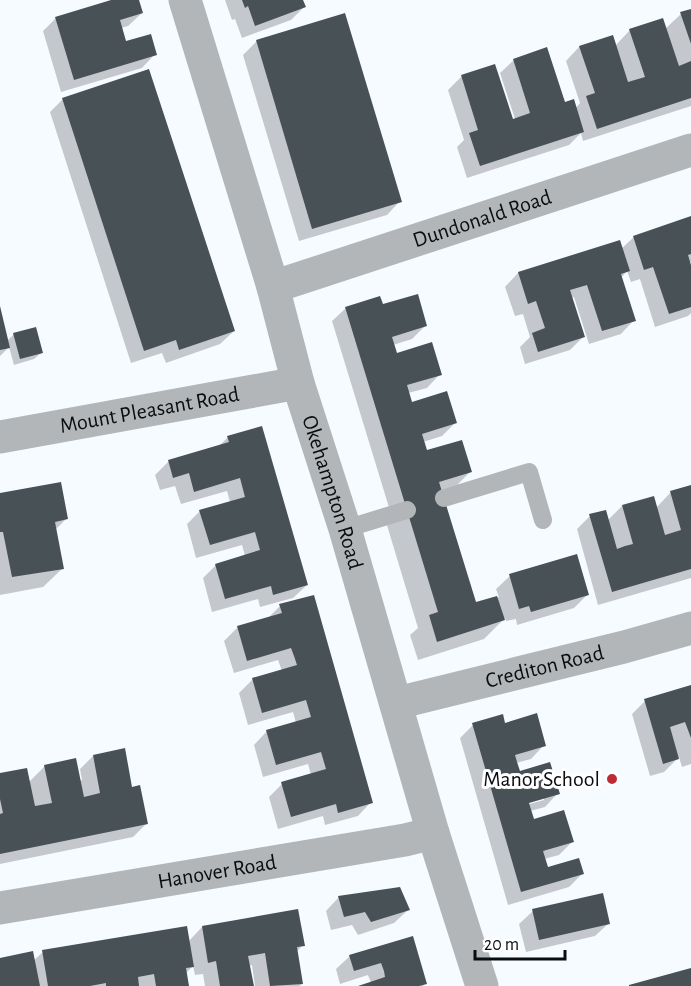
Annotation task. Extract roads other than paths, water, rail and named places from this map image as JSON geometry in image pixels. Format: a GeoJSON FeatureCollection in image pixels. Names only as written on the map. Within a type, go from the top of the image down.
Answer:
{"type":"FeatureCollection","features":[{"type":"Feature","properties":{"kind":"street","name":"Okehampton Road"},"geometry":{"type":"LineString","coordinates":[[186,0],[273,287],[297,383],[345,529],[433,833],[482,986]]}},
{"type":"Feature","properties":{"kind":"street","name":"Dundonald Road"},"geometry":{"type":"LineString","coordinates":[[273,287],[691,150]]}},
{"type":"Feature","properties":{"kind":"street","name":"Mount Pleasant Road"},"geometry":{"type":"LineString","coordinates":[[0,436],[297,383]]}},
{"type":"Feature","properties":{"kind":"street","name":"Crediton Road"},"geometry":{"type":"LineString","coordinates":[[397,703],[624,647],[691,628]]}},
{"type":"Feature","properties":{"kind":"street","name":"Hanover Road"},"geometry":{"type":"LineString","coordinates":[[0,908],[405,840],[433,833]]}},
{"type":"Feature","properties":{"kind":"lane"},"geometry":{"type":"LineString","coordinates":[[444,498],[528,472],[543,520]]}},
{"type":"Feature","properties":{"kind":"lane"},"geometry":{"type":"LineString","coordinates":[[345,529],[407,510]]}},
{"type":"Feature","properties":{"kind":"place","name":"Manor School"},"geometry":{"type":"Point","coordinates":[612,779]}}]}
